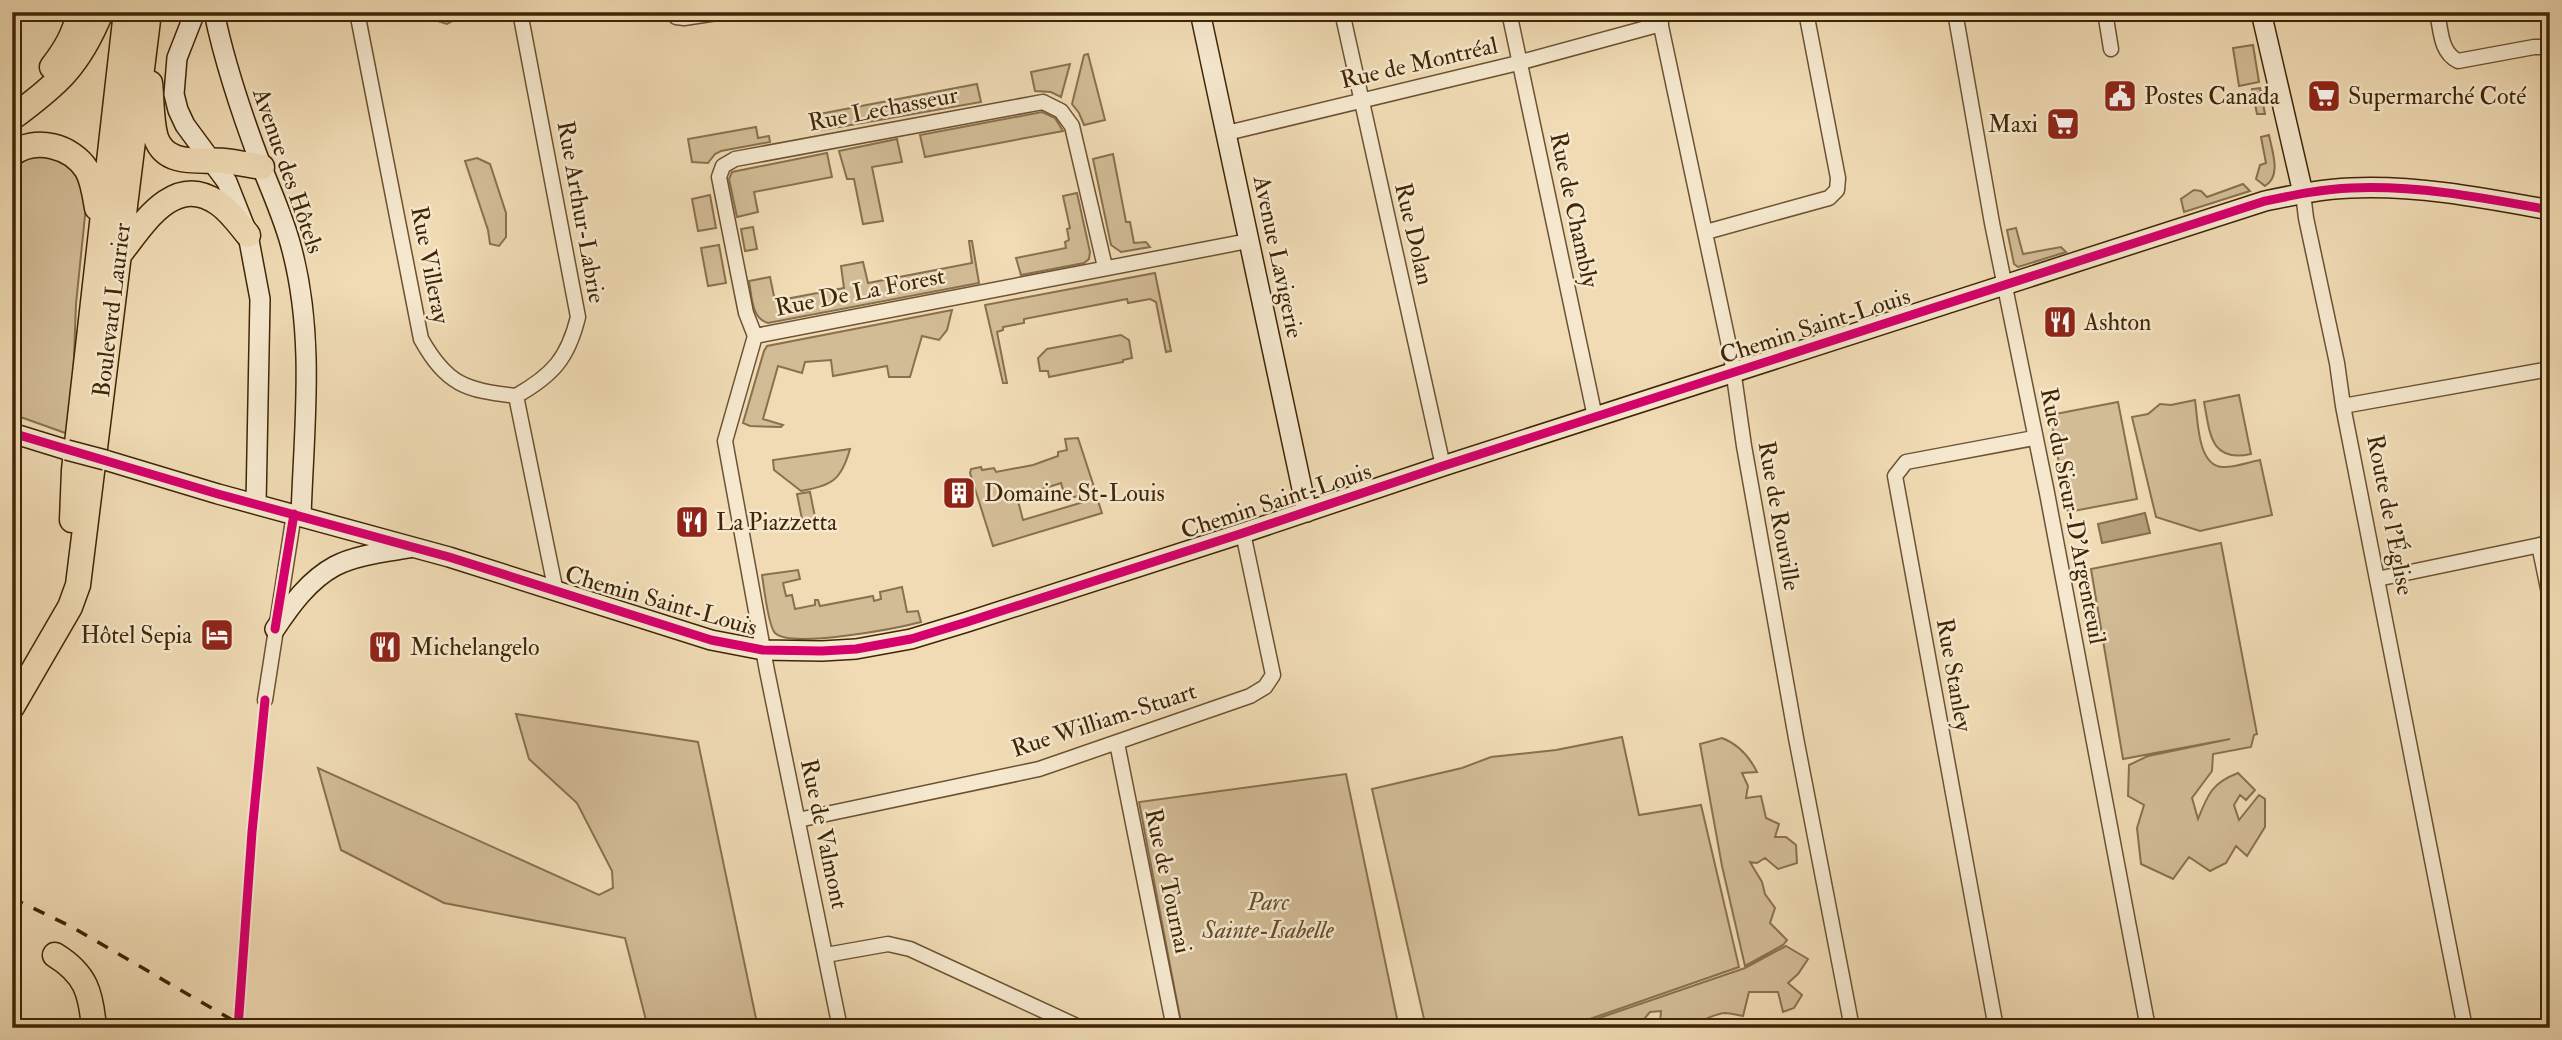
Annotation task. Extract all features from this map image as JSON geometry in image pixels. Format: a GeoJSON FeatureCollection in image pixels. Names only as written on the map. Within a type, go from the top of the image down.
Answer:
{"type":"FeatureCollection","features":[{"type":"Feature","properties":{"kind":"highway"},"geometry":{"type":"LineString","coordinates":[[12,116],[48,74],[68,45],[79,12]]}},
{"type":"Feature","properties":{"kind":"highway"},"geometry":{"type":"LineString","coordinates":[[12,116],[69,71],[88,42],[101,12]]}},
{"type":"Feature","properties":{"kind":"highway","name":"Boulevard Laurier"},"geometry":{"type":"LineString","coordinates":[[70,607],[75,470],[126,12]]}},
{"type":"Feature","properties":{"kind":"highway","name":"Boulevard Laurier"},"geometry":{"type":"LineString","coordinates":[[12,708],[70,607],[78,585],[149,12]]}},
{"type":"Feature","properties":{"kind":"highway"},"geometry":{"type":"LineString","coordinates":[[146,39],[156,137],[165,152],[176,158],[262,167]]}},
{"type":"Feature","properties":{"kind":"highway"},"geometry":{"type":"LineString","coordinates":[[12,154],[28,145],[62,148],[71,154],[86,169],[93,184],[101,231]]}},
{"type":"Feature","properties":{"kind":"highway"},"geometry":{"type":"LineString","coordinates":[[118,257],[152,213],[175,196],[207,197],[231,214],[248,234]]}},
{"type":"Feature","properties":{"kind":"highway"},"geometry":{"type":"LineString","coordinates":[[55,955],[71,965],[82,978],[92,1005],[94,1028]]}},
{"type":"Feature","properties":{"kind":"street"},"geometry":{"type":"LineString","coordinates":[[195,12],[177,58],[174,94],[185,125],[227,182],[248,234],[260,299],[256,504]]}},
{"type":"Feature","properties":{"kind":"street","name":"Avenue des Hôtels"},"geometry":{"type":"LineString","coordinates":[[214,12],[231,83],[292,248],[304,310],[307,369],[297,515],[275,629],[265,700]]}},
{"type":"Feature","properties":{"kind":"street","name":"Rue Villeray"},"geometry":{"type":"LineString","coordinates":[[356,12],[421,339],[435,363],[453,381],[486,393],[516,396]]}},
{"type":"Feature","properties":{"kind":"street","name":"Rue Arthur-Labrie"},"geometry":{"type":"LineString","coordinates":[[516,396],[539,383],[561,362],[573,340],[578,317],[520,12]]}},
{"type":"Feature","properties":{"kind":"street"},"geometry":{"type":"LineString","coordinates":[[674,15],[684,19],[723,12]]}},
{"type":"Feature","properties":{"kind":"street","name":"Avenue Lavigerie"},"geometry":{"type":"LineString","coordinates":[[1200,12],[1307,512]]}},
{"type":"Feature","properties":{"kind":"street","name":"Rue Dolan"},"geometry":{"type":"LineString","coordinates":[[1342,12],[1443,466]]}},
{"type":"Feature","properties":{"kind":"street","name":"Rue de Chambly"},"geometry":{"type":"LineString","coordinates":[[1509,12],[1595,417]]}},
{"type":"Feature","properties":{"kind":"street"},"geometry":{"type":"LineString","coordinates":[[1706,232],[1829,198],[1837,190],[1838,178],[1806,12]]}},
{"type":"Feature","properties":{"kind":"street","name":"Rue du Sieur-D'Argenteuil"},"geometry":{"type":"LineString","coordinates":[[1955,12],[2148,1028]]}},
{"type":"Feature","properties":{"kind":"street"},"geometry":{"type":"LineString","coordinates":[[2105,12],[2111,49]]}},
{"type":"Feature","properties":{"kind":"street","name":"Route de l'Église"},"geometry":{"type":"LineString","coordinates":[[2261,12],[2303,193],[2465,1028]]}},
{"type":"Feature","properties":{"kind":"street"},"geometry":{"type":"LineString","coordinates":[[2437,12],[2445,50],[2449,57],[2458,61],[2534,47],[2550,47]]}},
{"type":"Feature","properties":{"kind":"street","name":"Rue de Montréal"},"geometry":{"type":"LineString","coordinates":[[1227,133],[1518,63],[1660,18]]}},
{"type":"Feature","properties":{"kind":"street","name":"Rue de Rouville"},"geometry":{"type":"LineString","coordinates":[[1660,18],[1734,372],[1744,446],[1848,1027]]}},
{"type":"Feature","properties":{"kind":"street","name":"Rue Lechasseur"},"geometry":{"type":"LineString","coordinates":[[755,336],[746,313],[719,177],[723,166],[735,159],[1043,102],[1061,111],[1072,126],[1105,267]]}},
{"type":"Feature","properties":{"kind":"street","name":"Chemin Saint-Louis"},"geometry":{"type":"LineString","coordinates":[[12,433],[256,504],[417,547],[674,630],[763,650],[856,649],[911,639],[2265,201],[2303,193],[2350,188],[2407,188],[2550,210]]}},
{"type":"Feature","properties":{"kind":"street","name":"Rue De La Forest"},"geometry":{"type":"LineString","coordinates":[[763,650],[725,441],[755,336],[1105,267],[1248,242]]}},
{"type":"Feature","properties":{"kind":"street"},"geometry":{"type":"LineString","coordinates":[[2343,406],[2550,369]]}},
{"type":"Feature","properties":{"kind":"street"},"geometry":{"type":"LineString","coordinates":[[516,396],[556,592]]}},
{"type":"Feature","properties":{"kind":"street","name":"Rue Stanley"},"geometry":{"type":"LineString","coordinates":[[1996,1028],[1895,476],[1906,462],[2035,438]]}},
{"type":"Feature","properties":{"kind":"street","name":"Rue William-Stuart"},"geometry":{"type":"LineString","coordinates":[[798,820],[1039,768],[1250,696],[1265,687],[1273,675],[1243,533]]}},
{"type":"Feature","properties":{"kind":"street"},"geometry":{"type":"LineString","coordinates":[[2377,579],[2544,544],[2550,598]]}},
{"type":"Feature","properties":{"kind":"street"},"geometry":{"type":"LineString","coordinates":[[275,629],[299,595],[335,566],[373,555],[417,547]]}},
{"type":"Feature","properties":{"kind":"street","name":"Rue de Valmont"},"geometry":{"type":"LineString","coordinates":[[763,650],[840,1028]]}},
{"type":"Feature","properties":{"kind":"street","name":"Rue de Tournai"},"geometry":{"type":"LineString","coordinates":[[1117,743],[1174,1028]]}},
{"type":"Feature","properties":{"kind":"street"},"geometry":{"type":"LineString","coordinates":[[826,955],[888,944],[910,950],[1081,1028]]}},
{"type":"Feature","properties":{"kind":"green space"},"geometry":{"type":"Polygon","coordinates":[[[432,12],[457,12],[458,18],[447,24],[437,21],[432,12]]]}},
{"type":"Feature","properties":{"kind":"green space"},"geometry":{"type":"Polygon","coordinates":[[[2253,45],[2259,82],[2239,86],[2233,48],[2253,45]]]}},
{"type":"Feature","properties":{"kind":"green space"},"geometry":{"type":"Polygon","coordinates":[[[1088,54],[1105,120],[1084,125],[1072,104],[1084,55],[1088,54]]]}},
{"type":"Feature","properties":{"kind":"green space"},"geometry":{"type":"Polygon","coordinates":[[[1070,64],[1061,97],[1051,92],[1035,91],[1031,72],[1070,64]]]}},
{"type":"Feature","properties":{"kind":"green space"},"geometry":{"type":"Polygon","coordinates":[[[977,84],[981,102],[822,130],[819,114],[977,84]]]}},
{"type":"Feature","properties":{"kind":"green space"},"geometry":{"type":"Polygon","coordinates":[[[2260,88],[2265,114],[2257,114],[2252,89],[2260,88]]]}},
{"type":"Feature","properties":{"kind":"green space"},"geometry":{"type":"Polygon","coordinates":[[[1042,112],[1055,118],[1063,131],[925,157],[920,135],[1042,112]]]}},
{"type":"Feature","properties":{"kind":"green space"},"geometry":{"type":"Polygon","coordinates":[[[756,127],[758,138],[769,136],[770,142],[721,151],[708,163],[692,162],[688,139],[756,127]]]}},
{"type":"Feature","properties":{"kind":"green space"},"geometry":{"type":"Polygon","coordinates":[[[2269,135],[2275,170],[2270,182],[2265,186],[2256,179],[2260,165],[2266,163],[2261,137],[2269,135]]]}},
{"type":"Feature","properties":{"kind":"green space"},"geometry":{"type":"Polygon","coordinates":[[[897,139],[902,162],[872,167],[883,221],[863,224],[854,179],[847,179],[839,151],[897,139]]]}},
{"type":"Feature","properties":{"kind":"green space"},"geometry":{"type":"Polygon","coordinates":[[[40,152],[72,164],[87,196],[76,304],[71,435],[12,414],[12,163],[40,152]]]}},
{"type":"Feature","properties":{"kind":"green space"},"geometry":{"type":"Polygon","coordinates":[[[827,153],[832,177],[754,192],[758,212],[737,217],[729,179],[732,172],[827,153]]]}},
{"type":"Feature","properties":{"kind":"green space"},"geometry":{"type":"Polygon","coordinates":[[[1113,154],[1126,222],[1130,222],[1134,243],[1146,242],[1150,247],[1121,252],[1111,245],[1093,159],[1113,154]]]}},
{"type":"Feature","properties":{"kind":"green space"},"geometry":{"type":"Polygon","coordinates":[[[477,158],[490,164],[506,213],[506,237],[499,246],[490,244],[488,230],[465,161],[477,158]]]}},
{"type":"Feature","properties":{"kind":"green space"},"geometry":{"type":"Polygon","coordinates":[[[2243,184],[2250,191],[2184,212],[2181,199],[2194,190],[2201,191],[2207,197],[2243,184]]]}},
{"type":"Feature","properties":{"kind":"green space"},"geometry":{"type":"Polygon","coordinates":[[[1077,193],[1090,252],[1089,259],[1084,263],[1021,275],[1016,258],[1066,248],[1065,242],[1069,240],[1067,229],[1070,228],[1063,196],[1077,193]]]}},
{"type":"Feature","properties":{"kind":"green space"},"geometry":{"type":"Polygon","coordinates":[[[710,195],[716,228],[698,231],[692,199],[710,195]]]}},
{"type":"Feature","properties":{"kind":"green space"},"geometry":{"type":"Polygon","coordinates":[[[753,227],[757,249],[745,251],[741,229],[753,227]]]}},
{"type":"Feature","properties":{"kind":"green space"},"geometry":{"type":"Polygon","coordinates":[[[2016,228],[2023,254],[2061,247],[2066,252],[2018,267],[2014,264],[2007,230],[2016,228]]]}},
{"type":"Feature","properties":{"kind":"green space"},"geometry":{"type":"Polygon","coordinates":[[[969,241],[972,241],[979,283],[768,323],[758,316],[753,306],[749,281],[770,277],[775,301],[844,288],[841,266],[863,262],[868,283],[972,263],[969,241]]]}},
{"type":"Feature","properties":{"kind":"green space"},"geometry":{"type":"Polygon","coordinates":[[[719,245],[726,283],[708,286],[701,248],[719,245]]]}},
{"type":"Feature","properties":{"kind":"green space"},"geometry":{"type":"Polygon","coordinates":[[[1155,273],[1171,351],[1166,352],[1156,302],[1150,299],[1128,303],[1127,299],[1024,319],[1024,323],[1003,327],[1003,330],[997,332],[1007,383],[1003,383],[985,305],[1155,273]]]}},
{"type":"Feature","properties":{"kind":"green space"},"geometry":{"type":"Polygon","coordinates":[[[952,310],[947,330],[939,340],[922,336],[910,377],[889,377],[887,366],[833,376],[831,360],[805,362],[802,373],[778,366],[763,419],[783,425],[750,426],[743,423],[767,346],[952,310]]]}},
{"type":"Feature","properties":{"kind":"green space"},"geometry":{"type":"Polygon","coordinates":[[[1121,335],[1129,340],[1132,358],[1049,377],[1048,371],[1040,371],[1038,358],[1047,349],[1121,335]]]}},
{"type":"Feature","properties":{"kind":"green space"},"geometry":{"type":"Polygon","coordinates":[[[2239,395],[2251,454],[2237,456],[2227,454],[2214,443],[2204,402],[2239,395]]]}},
{"type":"Feature","properties":{"kind":"green space"},"geometry":{"type":"Polygon","coordinates":[[[2195,400],[2200,440],[2208,458],[2222,467],[2260,460],[2272,515],[2200,531],[2156,517],[2132,417],[2148,414],[2160,404],[2171,405],[2195,400]]]}},
{"type":"Feature","properties":{"kind":"green space"},"geometry":{"type":"Polygon","coordinates":[[[2118,402],[2137,499],[2068,512],[2050,415],[2118,402]]]}},
{"type":"Feature","properties":{"kind":"green space"},"geometry":{"type":"Polygon","coordinates":[[[1078,438],[1095,490],[1066,500],[1061,483],[1017,497],[1023,520],[1097,498],[1102,513],[993,546],[971,469],[994,468],[996,472],[1033,465],[1067,450],[1065,439],[1078,438]]]}},
{"type":"Feature","properties":{"kind":"green space"},"geometry":{"type":"Polygon","coordinates":[[[850,449],[839,475],[828,484],[801,491],[774,470],[773,460],[850,449]]]}},
{"type":"Feature","properties":{"kind":"green space"},"geometry":{"type":"Polygon","coordinates":[[[810,492],[816,522],[803,524],[797,494],[810,492]]]}},
{"type":"Feature","properties":{"kind":"green space"},"geometry":{"type":"Polygon","coordinates":[[[2221,543],[2257,734],[2254,735],[2251,747],[2213,754],[2212,771],[2192,798],[2198,819],[2212,790],[2238,773],[2255,790],[2246,800],[2240,795],[2234,805],[2239,820],[2259,795],[2265,799],[2265,827],[2247,856],[2236,846],[2226,863],[2210,871],[2189,857],[2173,879],[2141,864],[2137,828],[2144,805],[2128,796],[2129,765],[2148,756],[2230,739],[2123,759],[2091,569],[2221,543]]]}},
{"type":"Feature","properties":{"kind":"green space"},"geometry":{"type":"Polygon","coordinates":[[[798,570],[800,579],[783,583],[786,596],[792,595],[795,609],[815,605],[815,600],[818,600],[820,606],[873,596],[874,601],[881,599],[880,592],[902,587],[907,612],[918,611],[921,622],[822,638],[801,639],[775,633],[768,615],[762,575],[798,570]]]}},
{"type":"Feature","properties":{"kind":"green space"},"geometry":{"type":"Polygon","coordinates":[[[516,714],[698,742],[758,1028],[648,1028],[625,938],[444,903],[341,850],[318,768],[599,895],[613,888],[612,871],[577,803],[529,759],[516,714]]]}},
{"type":"Feature","properties":{"kind":"green space"},"geometry":{"type":"Polygon","coordinates":[[[1622,737],[1639,815],[1701,805],[1739,967],[1564,1028],[1426,1028],[1372,789],[1462,768],[1491,757],[1556,750],[1622,737]]]}},
{"type":"Feature","properties":{"kind":"green space"},"geometry":{"type":"Polygon","coordinates":[[[1722,738],[1742,751],[1757,772],[1742,773],[1748,786],[1746,798],[1761,796],[1766,818],[1779,824],[1775,837],[1786,837],[1796,845],[1797,863],[1778,869],[1765,858],[1757,863],[1750,862],[1762,882],[1765,894],[1775,908],[1770,923],[1787,940],[1783,945],[1745,966],[1722,866],[1700,744],[1722,738]]]}},
{"type":"Feature","properties":{"kind":"green space","name":"Parc Sainte-Isabelle"},"geometry":{"type":"Polygon","coordinates":[[[1346,774],[1399,1028],[1182,1028],[1139,802],[1346,774]]]}},
{"type":"Feature","properties":{"kind":"green space"},"geometry":{"type":"Polygon","coordinates":[[[1786,946],[1808,959],[1788,983],[1802,995],[1794,1008],[1783,1012],[1778,992],[1749,992],[1743,1016],[1725,1013],[1688,1025],[1675,1022],[1668,1025],[1660,1023],[1661,1011],[1650,1012],[1639,1025],[1640,1028],[1570,1028],[1745,968],[1786,946]]]}},
{"type":"Feature","properties":{"kind":"shaded area"},"geometry":{"type":"Polygon","coordinates":[[[2145,513],[2150,533],[2102,543],[2098,524],[2145,513]]]}},
{"type":"Feature","properties":{"kind":"railway"},"geometry":{"type":"LineString","coordinates":[[12,898],[72,927],[246,1028]]}},
{"type":"Feature","properties":{"kind":"cycle path"},"geometry":{"type":"LineString","coordinates":[[12,433],[218,494],[449,557],[711,640],[763,650],[856,649],[911,639],[967,622],[2265,201],[2329,190],[2401,188],[2451,193],[2550,210]]}},
{"type":"Feature","properties":{"kind":"cycle path"},"geometry":{"type":"LineString","coordinates":[[275,629],[294,514]]}},
{"type":"Feature","properties":{"kind":"cycle path"},"geometry":{"type":"LineString","coordinates":[[238,1028],[252,832],[265,700]]}},
{"type":"Feature","properties":{"kind":"place","name":"Postes Canada"},"geometry":{"type":"Point","coordinates":[2120,96]}},
{"type":"Feature","properties":{"kind":"place","name":"Supermarché Coté"},"geometry":{"type":"Point","coordinates":[2324,96]}},
{"type":"Feature","properties":{"kind":"place","name":"Maxi"},"geometry":{"type":"Point","coordinates":[2063,124]}},
{"type":"Feature","properties":{"kind":"place","name":"Ashton"},"geometry":{"type":"Point","coordinates":[2060,322]}},
{"type":"Feature","properties":{"kind":"place","name":"Domaine St-Louis"},"geometry":{"type":"Point","coordinates":[959,493]}},
{"type":"Feature","properties":{"kind":"place","name":"La Piazzetta"},"geometry":{"type":"Point","coordinates":[692,522]}},
{"type":"Feature","properties":{"kind":"place","name":"Hôtel Sepia"},"geometry":{"type":"Point","coordinates":[217,635]}},
{"type":"Feature","properties":{"kind":"place","name":"Michelangelo"},"geometry":{"type":"Point","coordinates":[385,647]}}]}
